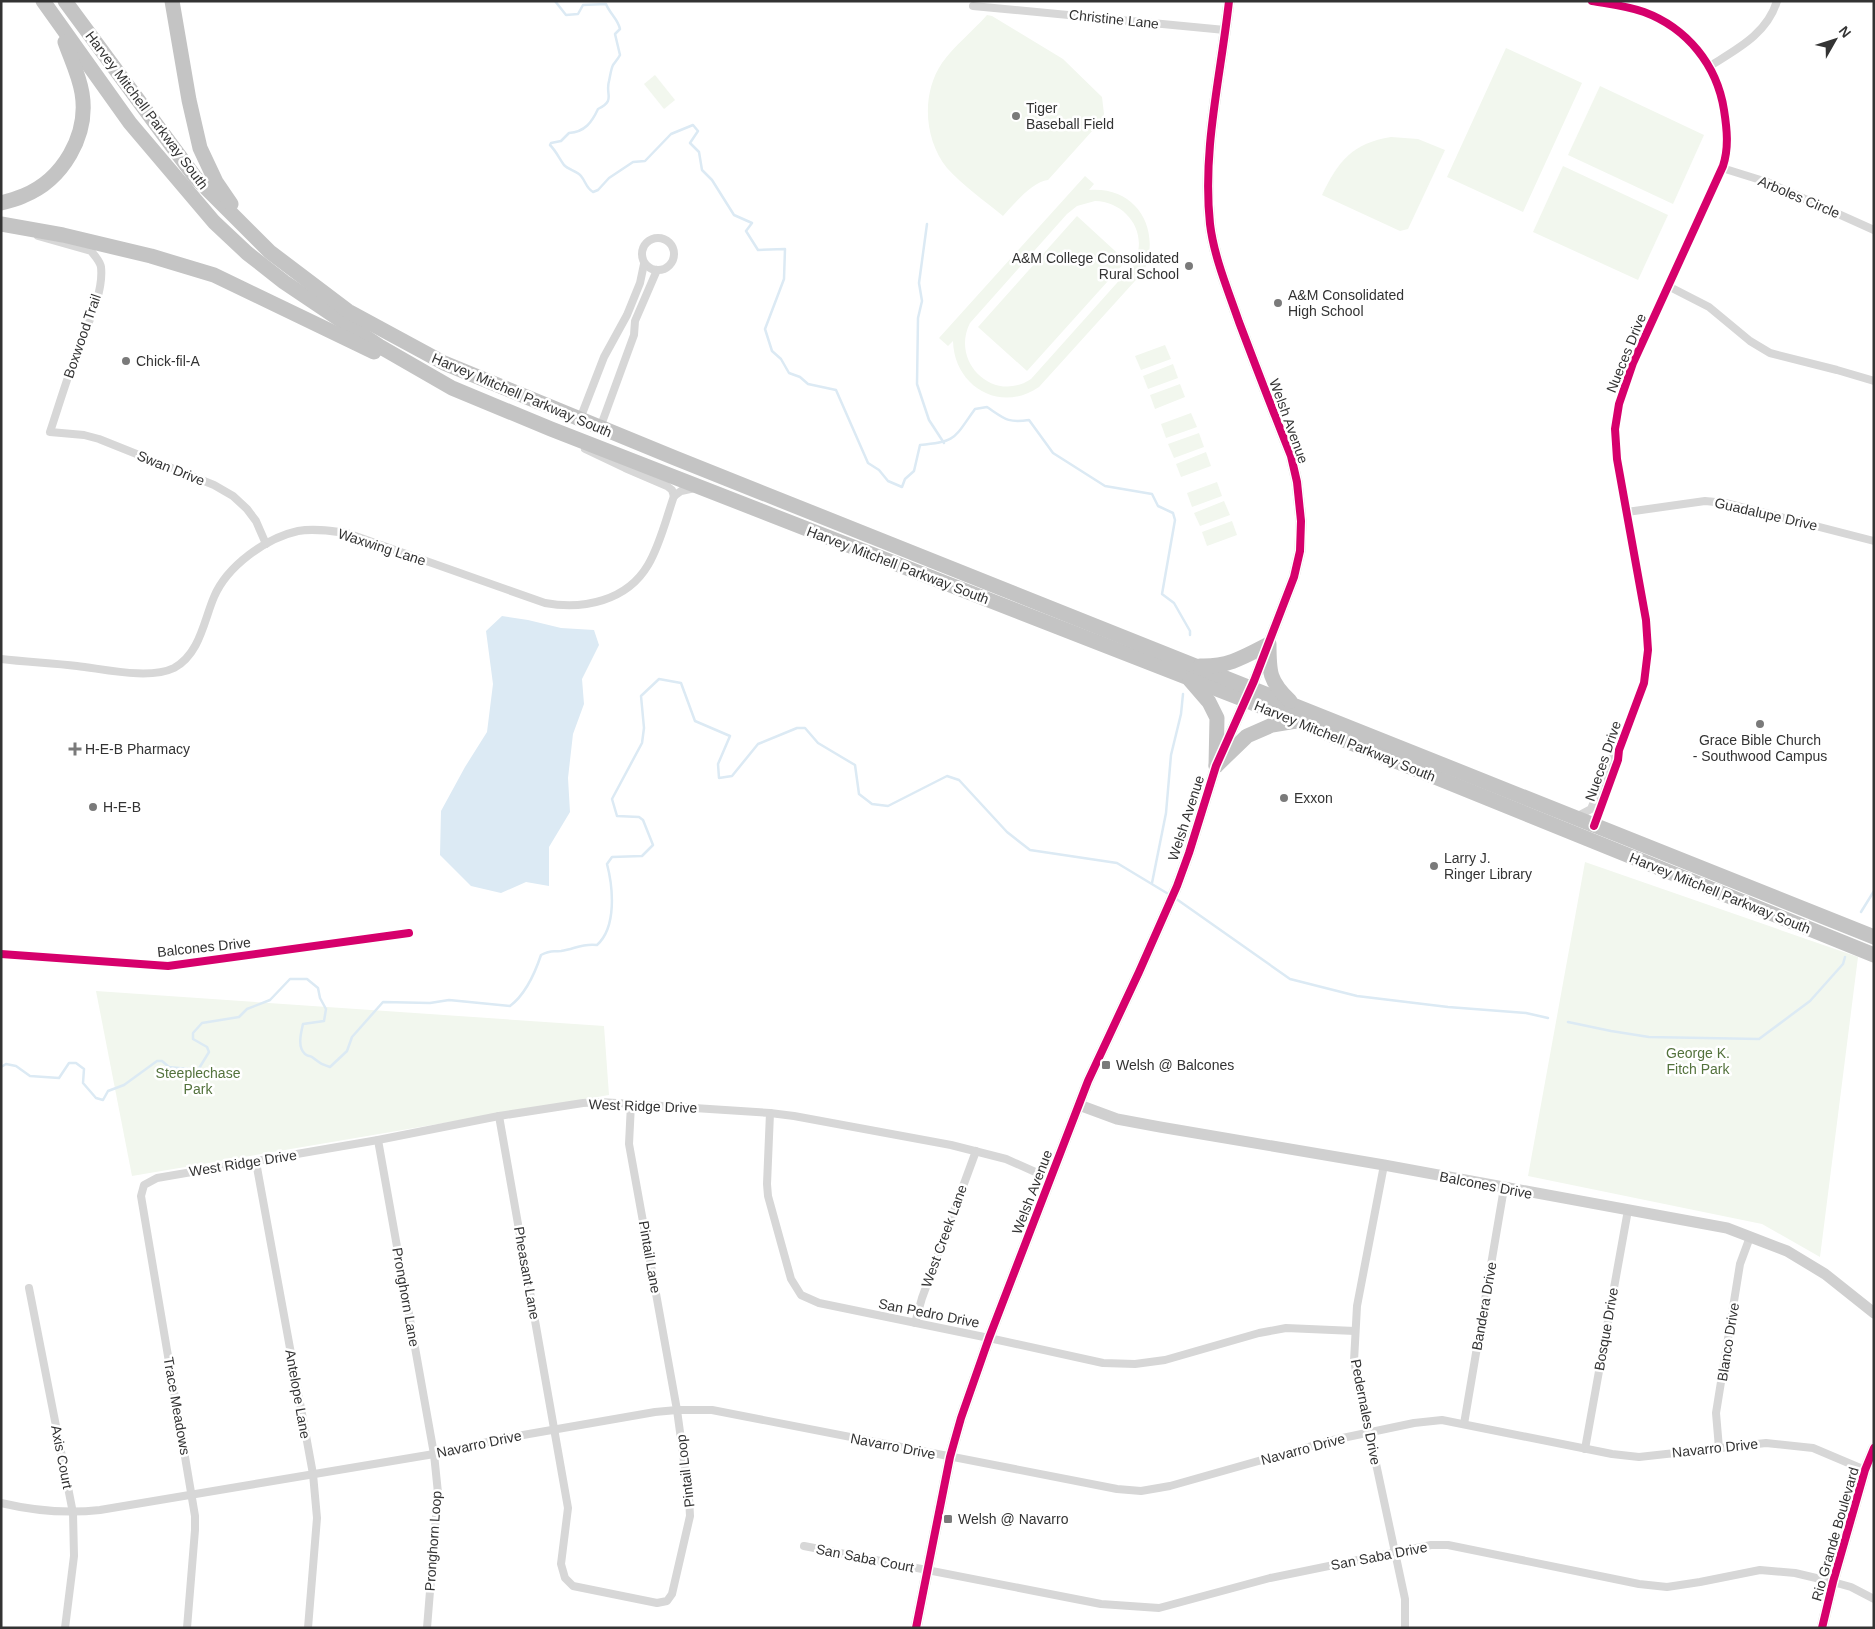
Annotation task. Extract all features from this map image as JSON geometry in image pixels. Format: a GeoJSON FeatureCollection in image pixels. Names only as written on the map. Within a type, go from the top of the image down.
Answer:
{"type":"FeatureCollection","features":[{"type":"Feature","properties":{"kind":"highway","name":"Harvey Mitchell Parkway South"},"geometry":{"type":"LineString","coordinates":[[44,1],[130,124],[214,222],[246,253],[284,282],[379,346],[452,388],[699,487],[1248,694],[1573,825],[1874,955]]}},
{"type":"Feature","properties":{"kind":"highway","name":"Harvey Mitchell Parkway South"},"geometry":{"type":"LineString","coordinates":[[65,1],[195,177],[270,252],[348,311],[444,363],[1190,672]]}},
{"type":"Feature","properties":{"kind":"highway"},"geometry":{"type":"LineString","coordinates":[[172,1],[189,100],[200,148],[216,182],[270,252]]}},
{"type":"Feature","properties":{"kind":"highway"},"geometry":{"type":"LineString","coordinates":[[1,203],[24,196],[49,180],[66,161],[79,134],[83,107],[81,83],[56,20]]}},
{"type":"Feature","properties":{"kind":"highway"},"geometry":{"type":"LineString","coordinates":[[1,224],[25,230],[63,235],[151,256],[214,275],[452,388]]}},
{"type":"Feature","properties":{"kind":"highway"},"geometry":{"type":"LineString","coordinates":[[1268,644],[1269,670],[1274,683],[1295,713],[1247,736],[1216,766],[1217,718],[1190,672],[1228,664],[1268,644]]}},
{"type":"Feature","properties":{"kind":"highway"},"geometry":{"type":"LineString","coordinates":[[1573,825],[1586,830],[1594,826]]}},
{"type":"Feature","properties":{"kind":"highway","name":"Harvey Mitchell Parkway South"},"geometry":{"type":"LineString","coordinates":[[1594,826],[1874,937]]}},
{"type":"Feature","properties":{"kind":"main road","name":"Welsh Avenue"},"geometry":{"type":"LineString","coordinates":[[916,1628],[926,1570],[950,1457],[961,1418],[989,1338],[1088,1081],[1170,904],[1190,853],[1216,766],[1268,644],[1290,588],[1299,556],[1302,534],[1297,482],[1290,456],[1228,291],[1217,256],[1211,226],[1208,184],[1210,140],[1229,1]]}},
{"type":"Feature","properties":{"kind":"main road","name":"Balcones Drive"},"geometry":{"type":"LineString","coordinates":[[1079,1105],[1116,1119],[1384,1165],[1726,1228],[1787,1251],[1825,1274],[1874,1313]]}},
{"type":"Feature","properties":{"kind":"main road","name":"Rio Grande Boulevard"},"geometry":{"type":"LineString","coordinates":[[1822,1628],[1865,1470],[1874,1448]]}},
{"type":"Feature","properties":{"kind":"street","name":"Nueces Drive"},"geometry":{"type":"LineString","coordinates":[[1592,1],[1618,3],[1643,11],[1669,24],[1693,44],[1710,66],[1721,92],[1725,117],[1727,153],[1722,168],[1633,363],[1619,404],[1615,429],[1615,448],[1646,620],[1648,650],[1646,673],[1642,689],[1619,750],[1618,760],[1594,826]]}},
{"type":"Feature","properties":{"kind":"street"},"geometry":{"type":"LineString","coordinates":[[1710,66],[1745,44],[1762,29],[1774,12],[1777,1]]}},
{"type":"Feature","properties":{"kind":"street","name":"Christine Lane"},"geometry":{"type":"LineString","coordinates":[[973,6],[1225,30]]}},
{"type":"Feature","properties":{"kind":"street","name":"Arboles Circle"},"geometry":{"type":"LineString","coordinates":[[1722,168],[1767,182],[1874,230]]}},
{"type":"Feature","properties":{"kind":"street","name":"Boxwood Trail"},"geometry":{"type":"LineString","coordinates":[[25,230],[43,239],[91,251],[101,265],[97,298],[50,432]]}},
{"type":"Feature","properties":{"kind":"street"},"geometry":{"type":"LineString","coordinates":[[580,419],[604,357],[627,315],[640,283],[644,264],[641,252],[645,243],[654,238],[664,238],[672,245],[674,255],[667,267],[656,270],[644,264]]}},
{"type":"Feature","properties":{"kind":"street"},"geometry":{"type":"LineString","coordinates":[[600,428],[634,335],[635,321],[656,270]]}},
{"type":"Feature","properties":{"kind":"street"},"geometry":{"type":"LineString","coordinates":[[1668,286],[1709,306],[1750,341],[1770,353],[1874,381]]}},
{"type":"Feature","properties":{"kind":"street"},"geometry":{"type":"LineString","coordinates":[[551,429],[596,455],[667,486],[672,490],[674,496],[681,491],[699,487]]}},
{"type":"Feature","properties":{"kind":"street","name":"Swan Drive"},"geometry":{"type":"LineString","coordinates":[[50,432],[91,437],[214,485],[233,496],[247,509],[256,521],[266,544]]}},
{"type":"Feature","properties":{"kind":"street","name":"Waxwing Lane"},"geometry":{"type":"LineString","coordinates":[[1,659],[148,674],[174,668],[191,651],[202,634],[214,596],[221,585],[246,557],[266,544],[299,531],[324,530],[348,533],[545,603],[577,606],[602,601],[621,592],[638,578],[647,567],[654,554],[674,496]]}},
{"type":"Feature","properties":{"kind":"street","name":"Guadalupe Drive"},"geometry":{"type":"LineString","coordinates":[[1627,512],[1705,501],[1726,503],[1874,541]]}},
{"type":"Feature","properties":{"kind":"street","name":"Nueces Drive"},"geometry":{"type":"LineString","coordinates":[[1573,825],[1590,809],[1612,757],[1619,750]]}},
{"type":"Feature","properties":{"kind":"street","name":"Balcones Drive"},"geometry":{"type":"LineString","coordinates":[[1,954],[168,966],[409,933]]}},
{"type":"Feature","properties":{"kind":"street","name":"West Ridge Drive"},"geometry":{"type":"LineString","coordinates":[[144,1185],[157,1178],[378,1140],[499,1116],[601,1102],[770,1113],[890,1133],[1006,1159],[1051,1179]]}},
{"type":"Feature","properties":{"kind":"street","name":"Pintail Lane"},"geometry":{"type":"LineString","coordinates":[[631,1104],[629,1144],[678,1410]]}},
{"type":"Feature","properties":{"kind":"street","name":"San Pedro Drive"},"geometry":{"type":"LineString","coordinates":[[770,1113],[768,1196],[791,1279],[801,1295],[819,1303],[1103,1363],[1135,1364],[1165,1360],[1259,1333],[1286,1328],[1355,1332]]}},
{"type":"Feature","properties":{"kind":"street","name":"Pheasant Lane"},"geometry":{"type":"LineString","coordinates":[[499,1116],[554,1430]]}},
{"type":"Feature","properties":{"kind":"street","name":"Pronghorn Lane"},"geometry":{"type":"LineString","coordinates":[[378,1140],[434,1454]]}},
{"type":"Feature","properties":{"kind":"street","name":"West Creek Lane"},"geometry":{"type":"LineString","coordinates":[[916,1323],[922,1298],[976,1151]]}},
{"type":"Feature","properties":{"kind":"street","name":"Antelope Lane"},"geometry":{"type":"LineString","coordinates":[[256,1162],[313,1474],[317,1518],[308,1628]]}},
{"type":"Feature","properties":{"kind":"street","name":"Pedernales Drive"},"geometry":{"type":"LineString","coordinates":[[1384,1165],[1357,1306],[1354,1361],[1405,1599],[1405,1628]]}},
{"type":"Feature","properties":{"kind":"street","name":"Trace Meadows"},"geometry":{"type":"LineString","coordinates":[[144,1185],[141,1196],[192,1494],[196,1530],[186,1628]]}},
{"type":"Feature","properties":{"kind":"street","name":"Bandera Drive"},"geometry":{"type":"LineString","coordinates":[[1464,1424],[1504,1188]]}},
{"type":"Feature","properties":{"kind":"street","name":"Bosque Drive"},"geometry":{"type":"LineString","coordinates":[[1585,1449],[1628,1210]]}},
{"type":"Feature","properties":{"kind":"street","name":"Blanco Drive"},"geometry":{"type":"LineString","coordinates":[[1719,1448],[1716,1413],[1740,1264],[1750,1237]]}},
{"type":"Feature","properties":{"kind":"street","name":"Axis Court"},"geometry":{"type":"LineString","coordinates":[[29,1288],[73,1513],[74,1556],[65,1628]]}},
{"type":"Feature","properties":{"kind":"street","name":"Navarro Drive"},"geometry":{"type":"LineString","coordinates":[[1,1503],[25,1508],[73,1513],[100,1510],[434,1454],[506,1438],[678,1410],[712,1410],[1117,1490],[1141,1491],[1170,1486],[1333,1440],[1414,1423],[1442,1420],[1585,1449],[1639,1457],[1766,1443],[1813,1448],[1865,1470]]}},
{"type":"Feature","properties":{"kind":"street","name":"Pintail Loop"},"geometry":{"type":"LineString","coordinates":[[554,1430],[568,1508],[561,1564],[565,1578],[573,1586],[657,1603],[667,1601],[672,1594],[690,1516],[678,1410]]}},
{"type":"Feature","properties":{"kind":"street","name":"Pronghorn Loop"},"geometry":{"type":"LineString","coordinates":[[427,1628],[438,1493],[434,1454]]}},
{"type":"Feature","properties":{"kind":"street","name":"San Saba Drive"},"geometry":{"type":"LineString","coordinates":[[926,1570],[1101,1604],[1159,1608],[1270,1578],[1431,1544],[1448,1545],[1639,1584],[1667,1587],[1760,1570],[1795,1572],[1851,1587],[1874,1599]]}},
{"type":"Feature","properties":{"kind":"street","name":"San Saba Court"},"geometry":{"type":"LineString","coordinates":[[804,1546],[926,1570]]}},
{"type":"Feature","properties":{"kind":"green space","name":"Tiger Baseball Field"},"geometry":{"type":"Polygon","coordinates":[[[987,15],[992,16],[1063,59],[1102,97],[1104,114],[1102,120],[1048,180],[1036,184],[1003,216],[966,187],[947,168],[934,144],[928,116],[931,88],[935,75],[942,63],[987,15]]]}},
{"type":"Feature","properties":{"kind":"green space"},"geometry":{"type":"Polygon","coordinates":[[[1506,48],[1582,83],[1523,212],[1447,177],[1506,48]]]}},
{"type":"Feature","properties":{"kind":"green space"},"geometry":{"type":"Polygon","coordinates":[[[655,75],[675,100],[664,109],[644,84],[655,75]]]}},
{"type":"Feature","properties":{"kind":"green space"},"geometry":{"type":"Polygon","coordinates":[[[1600,86],[1704,135],[1673,204],[1568,155],[1600,86]]]}},
{"type":"Feature","properties":{"kind":"green space"},"geometry":{"type":"Polygon","coordinates":[[[1391,137],[1418,139],[1445,150],[1408,229],[1400,231],[1322,195],[1334,172],[1348,156],[1366,144],[1391,137]]]}},
{"type":"Feature","properties":{"kind":"green space"},"geometry":{"type":"Polygon","coordinates":[[[1563,166],[1668,215],[1638,280],[1533,232],[1563,166]]]}},
{"type":"Feature","properties":{"kind":"green space"},"geometry":{"type":"Polygon","coordinates":[[[1085,176],[1094,184],[1089,190],[1106,191],[1120,195],[1132,203],[1141,213],[1147,226],[1150,240],[1149,255],[1144,271],[1039,387],[1024,395],[1009,398],[995,396],[982,391],[970,382],[961,371],[955,357],[953,341],[948,346],[939,338],[1085,176]],[[1095,201],[1077,206],[1067,214],[970,323],[965,338],[966,352],[971,364],[979,375],[990,383],[1003,386],[1017,385],[1031,379],[1133,265],[1138,254],[1139,242],[1133,222],[1117,207],[1095,201]]]}},
{"type":"Feature","properties":{"kind":"green space"},"geometry":{"type":"Polygon","coordinates":[[[1077,216],[1126,261],[1027,371],[978,327],[1077,216]]]}},
{"type":"Feature","properties":{"kind":"green space"},"geometry":{"type":"Polygon","coordinates":[[[1165,345],[1171,359],[1141,370],[1135,356],[1165,345]]]}},
{"type":"Feature","properties":{"kind":"green space"},"geometry":{"type":"Polygon","coordinates":[[[1173,364],[1178,378],[1148,389],[1143,376],[1173,364]]]}},
{"type":"Feature","properties":{"kind":"green space"},"geometry":{"type":"Polygon","coordinates":[[[1180,384],[1185,397],[1155,409],[1150,395],[1180,384]]]}},
{"type":"Feature","properties":{"kind":"green space"},"geometry":{"type":"Polygon","coordinates":[[[1191,413],[1197,427],[1166,438],[1161,424],[1191,413]]]}},
{"type":"Feature","properties":{"kind":"green space"},"geometry":{"type":"Polygon","coordinates":[[[1199,433],[1204,447],[1174,458],[1168,444],[1199,433]]]}},
{"type":"Feature","properties":{"kind":"green space"},"geometry":{"type":"Polygon","coordinates":[[[1206,452],[1211,466],[1181,477],[1176,464],[1206,452]]]}},
{"type":"Feature","properties":{"kind":"green space"},"geometry":{"type":"Polygon","coordinates":[[[1217,482],[1222,496],[1192,507],[1187,493],[1217,482]]]}},
{"type":"Feature","properties":{"kind":"green space"},"geometry":{"type":"Polygon","coordinates":[[[1224,501],[1230,515],[1200,526],[1194,513],[1224,501]]]}},
{"type":"Feature","properties":{"kind":"green space"},"geometry":{"type":"Polygon","coordinates":[[[1232,521],[1237,535],[1207,546],[1202,532],[1232,521]]]}},
{"type":"Feature","properties":{"kind":"green space","name":"George K. Fitch Park"},"geometry":{"type":"Polygon","coordinates":[[[1585,862],[1858,957],[1820,1257],[1762,1224],[1528,1176],[1585,862]]]}},
{"type":"Feature","properties":{"kind":"green space","name":"Steeplechase Park"},"geometry":{"type":"Polygon","coordinates":[[[96,991],[604,1026],[609,1095],[132,1176],[96,991]]]}},
{"type":"Feature","properties":{"kind":"shaded area"},"geometry":{"type":"Polygon","coordinates":[[[502,616],[561,628],[594,630],[599,645],[582,679],[584,704],[573,734],[568,778],[570,812],[549,847],[549,886],[526,882],[501,893],[471,886],[440,855],[441,811],[487,732],[493,684],[486,631],[502,616]]]}},
{"type":"Feature","properties":{"kind":"waterway"},"geometry":{"type":"LineString","coordinates":[[555,1],[566,15],[578,14],[583,5],[606,4],[618,22],[620,29],[615,34],[620,55],[613,65],[608,86],[609,97],[607,103],[598,109],[584,128],[569,133],[561,141],[551,143],[550,145],[564,165],[579,174],[593,192],[598,190],[609,178],[633,162],[645,161],[671,134],[693,125],[698,131],[690,143],[699,152],[702,170],[712,180],[734,215],[752,223],[746,231],[758,250],[785,249],[784,279],[765,329],[772,351],[781,359],[789,373],[800,377],[808,384],[836,390],[868,463],[879,470],[888,481],[902,487],[905,479],[914,471],[920,445],[941,442],[954,437],[975,409],[987,407],[1006,419],[1016,421],[1029,420],[1053,453],[1105,486],[1152,494],[1158,506],[1173,513],[1175,520],[1162,594],[1174,603],[1190,631],[1190,635]]}},
{"type":"Feature","properties":{"kind":"waterway"},"geometry":{"type":"LineString","coordinates":[[927,224],[919,283],[922,301],[918,318],[917,384],[929,420],[944,443]]}},
{"type":"Feature","properties":{"kind":"waterway"},"geometry":{"type":"LineString","coordinates":[[1,1067],[6,1064],[16,1066],[30,1076],[59,1078],[69,1063],[76,1063],[84,1069],[83,1083],[96,1098],[103,1100],[108,1091],[124,1085],[157,1061],[162,1061],[169,1067],[198,1070],[209,1052],[207,1047],[193,1039],[193,1033],[202,1023],[239,1017],[247,1009],[270,1000],[290,979],[307,979],[318,988],[320,998],[326,1009],[324,1021],[303,1024],[300,1044],[305,1054],[330,1067],[347,1051],[352,1037],[383,1002],[430,1003],[449,1000],[510,1006],[521,996],[533,976],[541,955],[583,945],[597,945],[608,928],[611,918],[612,895],[607,864],[612,857],[642,856],[653,845],[643,820],[639,817],[617,816],[612,799],[642,743],[644,728],[641,696],[659,679],[681,683],[695,721],[730,736],[718,764],[719,778],[732,776],[758,744],[797,728],[805,728],[818,743],[855,765],[859,794],[872,804],[888,806],[947,776],[959,780],[1007,832],[1030,850],[1117,863],[1170,895]]}},
{"type":"Feature","properties":{"kind":"waterway"},"geometry":{"type":"LineString","coordinates":[[1152,883],[1166,813],[1171,755],[1181,714],[1183,694]]}},
{"type":"Feature","properties":{"kind":"waterway"},"geometry":{"type":"LineString","coordinates":[[1861,912],[1874,891]]}},
{"type":"Feature","properties":{"kind":"waterway"},"geometry":{"type":"LineString","coordinates":[[1175,898],[1290,979],[1357,996],[1448,1007],[1526,1013],[1548,1018]]}},
{"type":"Feature","properties":{"kind":"waterway"},"geometry":{"type":"LineString","coordinates":[[1568,1022],[1649,1037],[1759,1039],[1810,1001],[1843,964],[1845,957]]}},
{"type":"Feature","properties":{"kind":"cycle path"},"geometry":{"type":"LineString","coordinates":[[916,1628],[950,1457],[961,1418],[989,1338],[1088,1081],[1177,886],[1216,766],[1254,681],[1294,577],[1300,551],[1301,521],[1297,482],[1291,456],[1226,286],[1210,224],[1208,196],[1210,140],[1229,1]]}},
{"type":"Feature","properties":{"kind":"cycle path"},"geometry":{"type":"LineString","coordinates":[[1592,1],[1644,12],[1674,28],[1698,50],[1715,78],[1724,110],[1727,138],[1723,166],[1633,363],[1619,404],[1615,429],[1617,459],[1646,620],[1648,650],[1644,683],[1594,826]]}},
{"type":"Feature","properties":{"kind":"cycle path"},"geometry":{"type":"LineString","coordinates":[[1,954],[168,966],[409,933]]}},
{"type":"Feature","properties":{"kind":"cycle path"},"geometry":{"type":"LineString","coordinates":[[1822,1628],[1865,1470],[1874,1448]]}},
{"type":"Feature","properties":{"kind":"place","name":"Tiger Baseball Field"},"geometry":{"type":"Point","coordinates":[1016,116]}},
{"type":"Feature","properties":{"kind":"place","name":"A&M College Consolidated Rural School"},"geometry":{"type":"Point","coordinates":[1189,266]}},
{"type":"Feature","properties":{"kind":"place","name":"A&M Consolidated High School"},"geometry":{"type":"Point","coordinates":[1278,303]}},
{"type":"Feature","properties":{"kind":"place","name":"Chick-fil-A"},"geometry":{"type":"Point","coordinates":[126,361]}},
{"type":"Feature","properties":{"kind":"place","name":"Grace Bible Church - Southwood Campus"},"geometry":{"type":"Point","coordinates":[1760,724]}},
{"type":"Feature","properties":{"kind":"place","name":"H-E-B Pharmacy"},"geometry":{"type":"Point","coordinates":[75,749]}},
{"type":"Feature","properties":{"kind":"place","name":"Exxon"},"geometry":{"type":"Point","coordinates":[1284,798]}},
{"type":"Feature","properties":{"kind":"place","name":"H-E-B"},"geometry":{"type":"Point","coordinates":[93,807]}},
{"type":"Feature","properties":{"kind":"place","name":"Larry J. Ringer Library"},"geometry":{"type":"Point","coordinates":[1434,866]}},
{"type":"Feature","properties":{"kind":"place","name":"Welsh @ Balcones"},"geometry":{"type":"Point","coordinates":[1106,1065]}},
{"type":"Feature","properties":{"kind":"place","name":"Welsh @ Navarro"},"geometry":{"type":"Point","coordinates":[948,1519]}}]}
